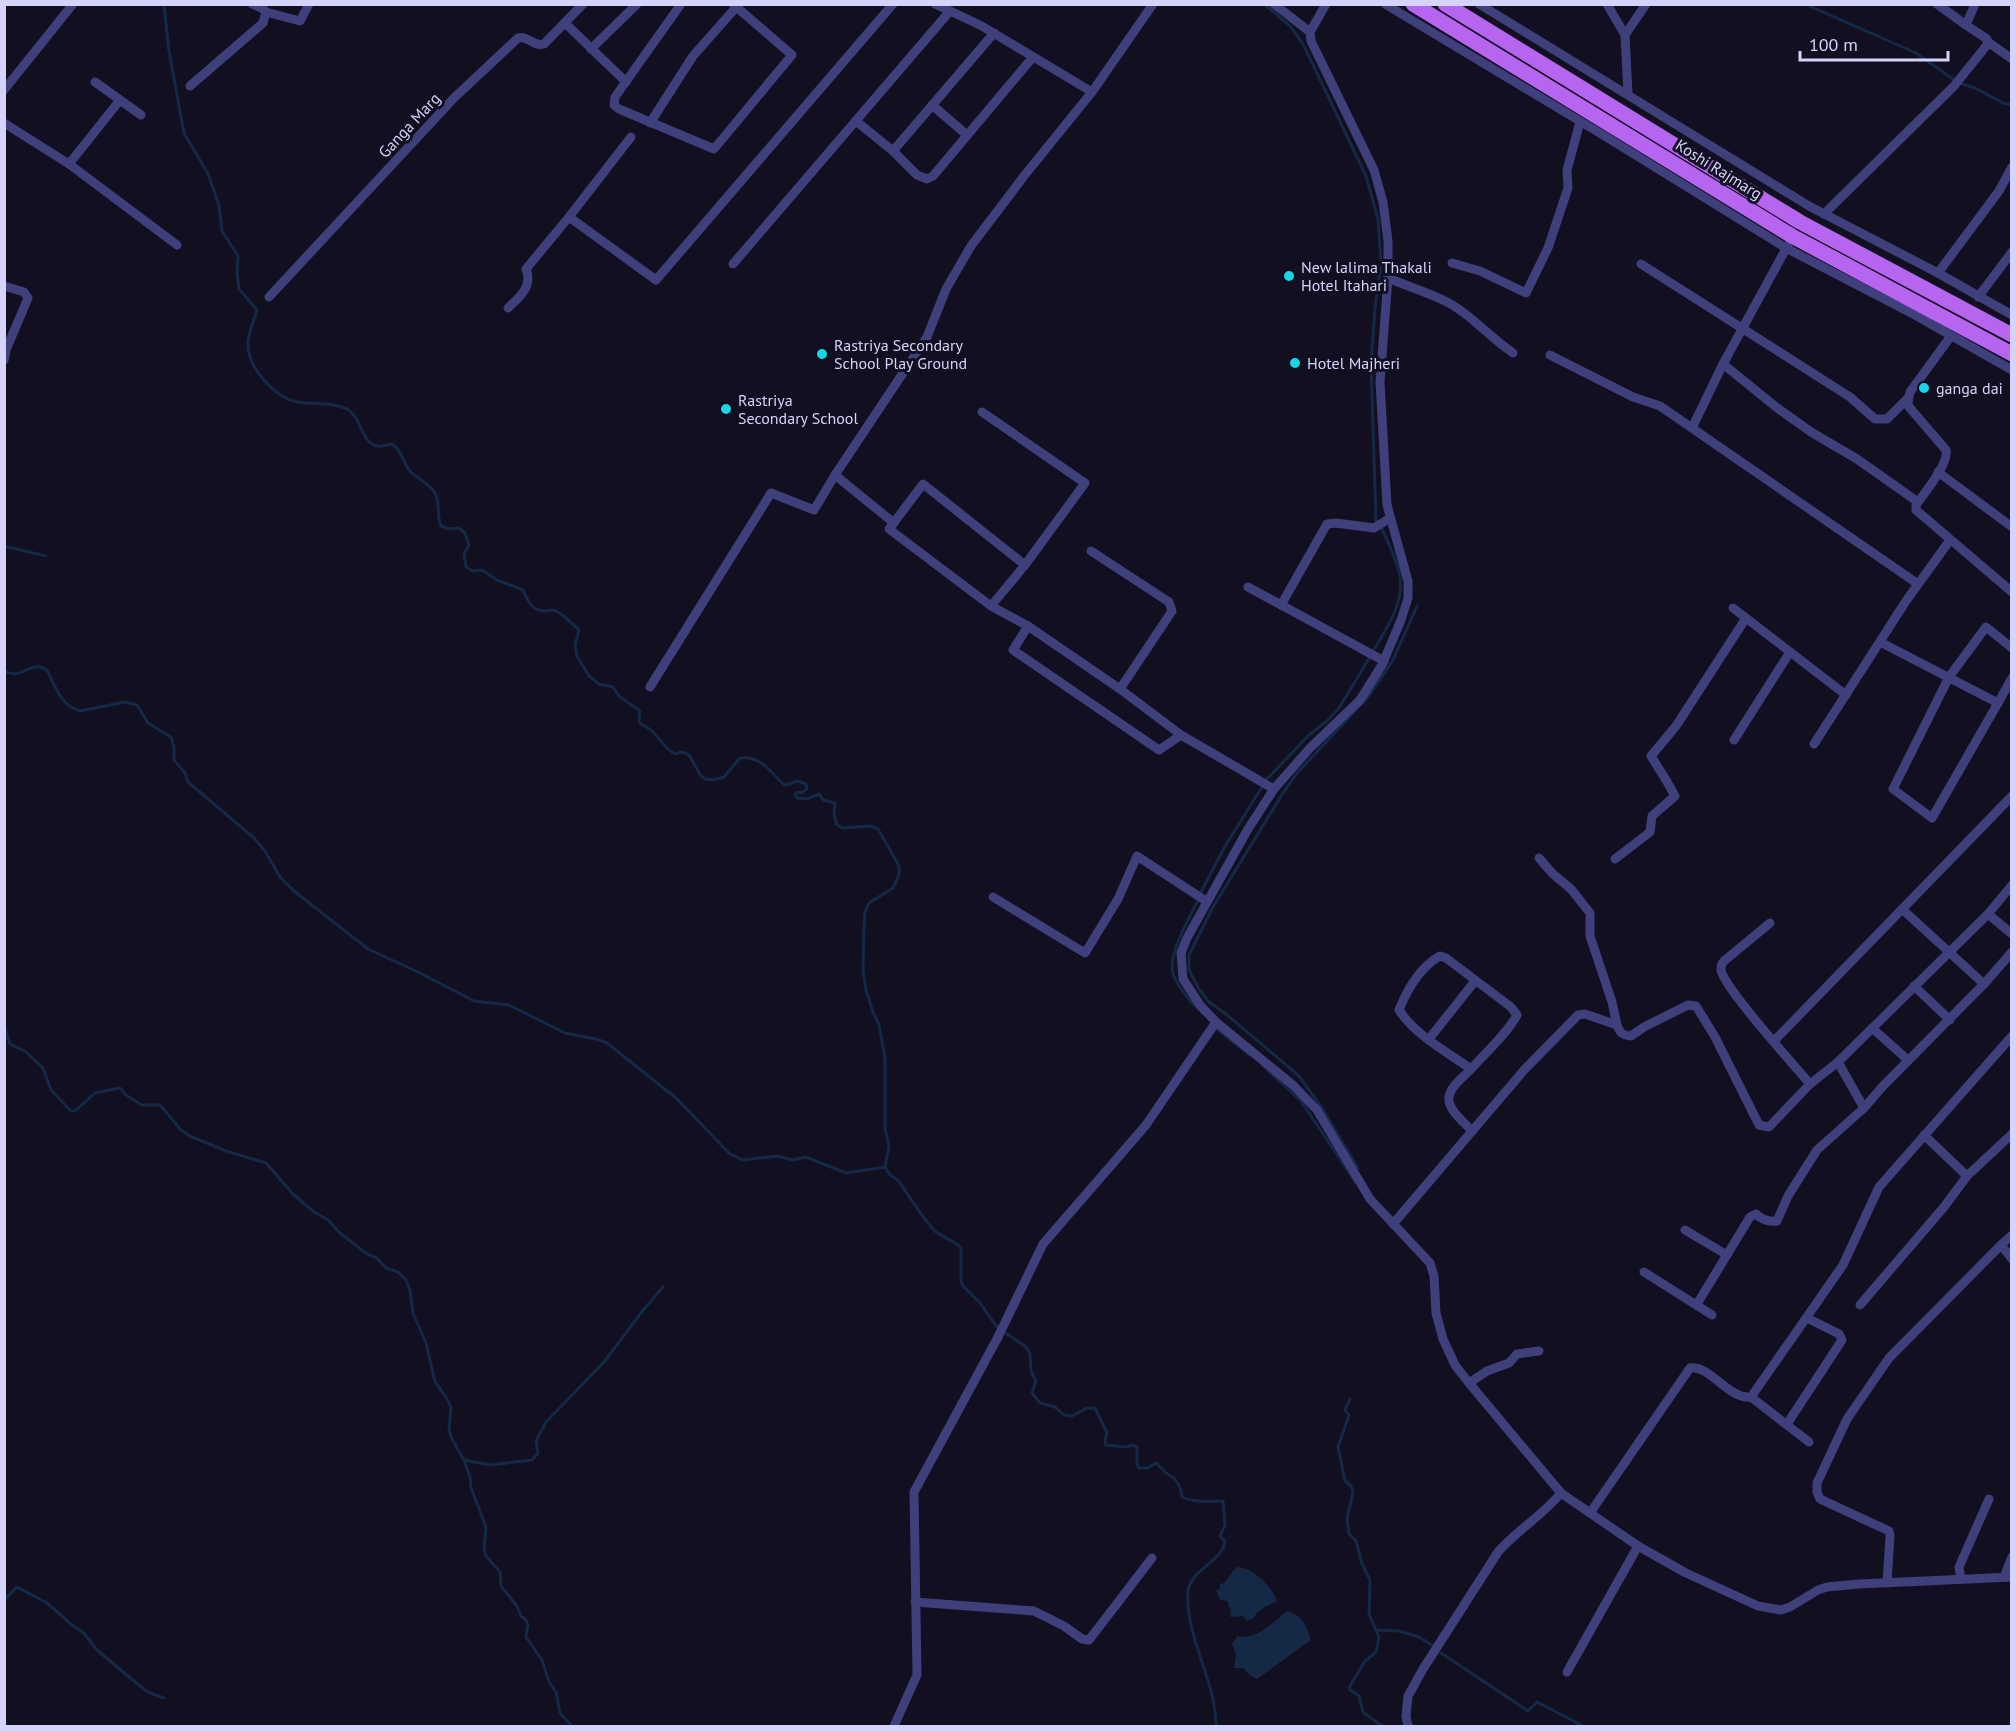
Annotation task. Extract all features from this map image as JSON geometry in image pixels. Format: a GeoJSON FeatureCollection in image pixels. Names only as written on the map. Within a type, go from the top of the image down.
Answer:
{"type":"FeatureCollection","features":[{"type":"Feature","properties":{"kind":"main road","name":"Koshi Rajmarg"},"geometry":{"type":"LineString","coordinates":[[1413,4],[1789,242],[1989,350],[2012,354]]}},
{"type":"Feature","properties":{"kind":"main road","name":"Koshi Rajmarg"},"geometry":{"type":"LineString","coordinates":[[1445,4],[1800,222],[2006,332]]}},
{"type":"Feature","properties":{"kind":"street"},"geometry":{"type":"LineString","coordinates":[[4,90],[73,4]]}},
{"type":"Feature","properties":{"kind":"street"},"geometry":{"type":"LineString","coordinates":[[252,4],[266,12],[300,21],[309,4]]}},
{"type":"Feature","properties":{"kind":"street","name":"Ganga Marg"},"geometry":{"type":"LineString","coordinates":[[269,297],[454,98],[502,53],[521,37],[539,45],[544,44],[583,4]]}},
{"type":"Feature","properties":{"kind":"street"},"geometry":{"type":"LineString","coordinates":[[591,49],[637,4]]}},
{"type":"Feature","properties":{"kind":"street"},"geometry":{"type":"LineString","coordinates":[[650,123],[693,56],[736,5],[792,55],[714,149],[650,123],[619,109],[614,105],[615,97],[681,4]]}},
{"type":"Feature","properties":{"kind":"street"},"geometry":{"type":"LineString","coordinates":[[569,217],[656,280],[893,4]]}},
{"type":"Feature","properties":{"kind":"street"},"geometry":{"type":"LineString","coordinates":[[935,4],[980,24],[1092,92]]}},
{"type":"Feature","properties":{"kind":"street"},"geometry":{"type":"LineString","coordinates":[[650,687],[771,493],[813,510],[927,337],[946,289],[971,246],[1092,92],[1154,4]]}},
{"type":"Feature","properties":{"kind":"street"},"geometry":{"type":"LineString","coordinates":[[1275,4],[1310,32]]}},
{"type":"Feature","properties":{"kind":"street"},"geometry":{"type":"LineString","coordinates":[[1326,4],[1310,32],[1311,41],[1374,170],[1383,202],[1388,241],[1388,278],[1380,382],[1387,505],[1408,581],[1408,598],[1384,661],[1360,700],[1310,748],[1274,789],[1248,829],[1187,938],[1181,953],[1183,979],[1200,1005],[1216,1022],[1294,1086],[1317,1110],[1370,1199],[1430,1263],[1434,1276],[1436,1313],[1443,1339],[1455,1365],[1561,1493],[1638,1546],[1740,1599],[1770,1610],[1790,1607],[1827,1587],[2008,1577],[2012,1557]]}},
{"type":"Feature","properties":{"kind":"street"},"geometry":{"type":"LineString","coordinates":[[1386,4],[1580,122],[1951,336],[1989,350],[2012,370]]}},
{"type":"Feature","properties":{"kind":"street"},"geometry":{"type":"LineString","coordinates":[[1479,4],[1809,206],[2011,314],[2006,332],[1989,350]]}},
{"type":"Feature","properties":{"kind":"street"},"geometry":{"type":"LineString","coordinates":[[1607,4],[1625,35],[1628,94]]}},
{"type":"Feature","properties":{"kind":"street"},"geometry":{"type":"LineString","coordinates":[[1625,35],[1646,4]]}},
{"type":"Feature","properties":{"kind":"street"},"geometry":{"type":"LineString","coordinates":[[1936,4],[2012,59]]}},
{"type":"Feature","properties":{"kind":"street"},"geometry":{"type":"LineString","coordinates":[[1966,25],[1975,4]]}},
{"type":"Feature","properties":{"kind":"street"},"geometry":{"type":"LineString","coordinates":[[733,264],[950,11]]}},
{"type":"Feature","properties":{"kind":"street"},"geometry":{"type":"LineString","coordinates":[[190,86],[263,22],[266,12]]}},
{"type":"Feature","properties":{"kind":"street"},"geometry":{"type":"LineString","coordinates":[[565,23],[626,82]]}},
{"type":"Feature","properties":{"kind":"street"},"geometry":{"type":"LineString","coordinates":[[893,151],[994,33]]}},
{"type":"Feature","properties":{"kind":"street"},"geometry":{"type":"LineString","coordinates":[[1824,214],[1954,86],[1988,42]]}},
{"type":"Feature","properties":{"kind":"street"},"geometry":{"type":"LineString","coordinates":[[856,121],[893,151],[917,175],[927,179],[933,177],[1033,57]]}},
{"type":"Feature","properties":{"kind":"street"},"geometry":{"type":"LineString","coordinates":[[95,82],[141,115]]}},
{"type":"Feature","properties":{"kind":"street"},"geometry":{"type":"LineString","coordinates":[[69,164],[120,100]]}},
{"type":"Feature","properties":{"kind":"street"},"geometry":{"type":"LineString","coordinates":[[932,105],[967,135]]}},
{"type":"Feature","properties":{"kind":"street"},"geometry":{"type":"LineString","coordinates":[[1452,263],[1480,271],[1526,293],[1548,248],[1568,188],[1567,170],[1580,122]]}},
{"type":"Feature","properties":{"kind":"street"},"geometry":{"type":"LineString","coordinates":[[4,123],[69,164],[177,245]]}},
{"type":"Feature","properties":{"kind":"street"},"geometry":{"type":"LineString","coordinates":[[508,308],[527,288],[529,276],[526,269],[631,136]]}},
{"type":"Feature","properties":{"kind":"street"},"geometry":{"type":"LineString","coordinates":[[1938,273],[1999,191],[2012,167]]}},
{"type":"Feature","properties":{"kind":"street"},"geometry":{"type":"LineString","coordinates":[[1692,428],[1723,364],[1809,206]]}},
{"type":"Feature","properties":{"kind":"street"},"geometry":{"type":"LineString","coordinates":[[1978,297],[2012,252]]}},
{"type":"Feature","properties":{"kind":"street"},"geometry":{"type":"LineString","coordinates":[[1641,264],[1850,397],[1875,419],[1887,419],[1908,398]]}},
{"type":"Feature","properties":{"kind":"street"},"geometry":{"type":"LineString","coordinates":[[1388,278],[1446,301],[1513,352]]}},
{"type":"Feature","properties":{"kind":"street"},"geometry":{"type":"LineString","coordinates":[[4,286],[24,292],[28,298],[5,353]]}},
{"type":"Feature","properties":{"kind":"street"},"geometry":{"type":"LineString","coordinates":[[1951,336],[1908,398],[1909,407],[1946,450],[1947,458],[1916,507],[1918,512],[2012,592]]}},
{"type":"Feature","properties":{"kind":"street"},"geometry":{"type":"LineString","coordinates":[[1550,355],[1633,398],[1655,403],[1918,584]]}},
{"type":"Feature","properties":{"kind":"street"},"geometry":{"type":"LineString","coordinates":[[1723,364],[1794,419],[1857,459],[1918,502]]}},
{"type":"Feature","properties":{"kind":"street"},"geometry":{"type":"LineString","coordinates":[[982,412],[1085,483],[1025,565],[991,606]]}},
{"type":"Feature","properties":{"kind":"street"},"geometry":{"type":"LineString","coordinates":[[1938,472],[2012,526]]}},
{"type":"Feature","properties":{"kind":"street"},"geometry":{"type":"LineString","coordinates":[[835,475],[894,523]]}},
{"type":"Feature","properties":{"kind":"street"},"geometry":{"type":"LineString","coordinates":[[1025,565],[923,484],[889,529],[991,606],[1028,627],[1120,689],[1180,735],[1274,789]]}},
{"type":"Feature","properties":{"kind":"street"},"geometry":{"type":"LineString","coordinates":[[1281,605],[1327,524],[1374,528],[1390,518]]}},
{"type":"Feature","properties":{"kind":"street"},"geometry":{"type":"LineString","coordinates":[[1814,744],[1918,584],[1950,540]]}},
{"type":"Feature","properties":{"kind":"street"},"geometry":{"type":"LineString","coordinates":[[1091,551],[1169,602],[1172,611],[1120,689]]}},
{"type":"Feature","properties":{"kind":"street"},"geometry":{"type":"LineString","coordinates":[[1248,587],[1384,661]]}},
{"type":"Feature","properties":{"kind":"street"},"geometry":{"type":"LineString","coordinates":[[1734,608],[1846,694]]}},
{"type":"Feature","properties":{"kind":"street"},"geometry":{"type":"LineString","coordinates":[[1615,859],[1650,832],[1652,816],[1674,796],[1651,756],[1676,726],[1746,618]]}},
{"type":"Feature","properties":{"kind":"street"},"geometry":{"type":"LineString","coordinates":[[1028,627],[1014,650],[1159,750],[1180,735]]}},
{"type":"Feature","properties":{"kind":"street"},"geometry":{"type":"LineString","coordinates":[[2012,648],[1986,627],[1949,677],[1893,789],[1932,818],[2012,678]]}},
{"type":"Feature","properties":{"kind":"street"},"geometry":{"type":"LineString","coordinates":[[1880,642],[1998,703]]}},
{"type":"Feature","properties":{"kind":"street"},"geometry":{"type":"LineString","coordinates":[[1734,740],[1790,652]]}},
{"type":"Feature","properties":{"kind":"street"},"geometry":{"type":"LineString","coordinates":[[1774,1041],[2012,796]]}},
{"type":"Feature","properties":{"kind":"street"},"geometry":{"type":"LineString","coordinates":[[993,897],[1085,952],[1118,899],[1137,856],[1206,901]]}},
{"type":"Feature","properties":{"kind":"street"},"geometry":{"type":"LineString","coordinates":[[1539,858],[1571,889],[1590,913],[1590,936],[1620,1032],[1631,1036],[1688,1005],[1698,1007],[1757,1122],[1762,1127],[1769,1127],[1810,1084],[1838,1062],[1988,914],[2012,885]]}},
{"type":"Feature","properties":{"kind":"street"},"geometry":{"type":"LineString","coordinates":[[1902,909],[1984,984]]}},
{"type":"Feature","properties":{"kind":"street"},"geometry":{"type":"LineString","coordinates":[[1988,914],[2012,934]]}},
{"type":"Feature","properties":{"kind":"street"},"geometry":{"type":"LineString","coordinates":[[1770,923],[1721,966],[1724,978],[1736,996],[1810,1084]]}},
{"type":"Feature","properties":{"kind":"street"},"geometry":{"type":"LineString","coordinates":[[1697,1304],[1750,1216],[1756,1214],[1761,1219],[1770,1222],[1777,1221],[1788,1196],[1817,1150],[1864,1108],[1908,1060],[1950,1020],[2012,952]]}},
{"type":"Feature","properties":{"kind":"street"},"geometry":{"type":"LineString","coordinates":[[1471,1069],[1429,1039],[1399,1010],[1419,974],[1440,956],[1446,958],[1511,1007],[1517,1015],[1504,1034],[1471,1069],[1453,1088],[1449,1097],[1450,1105],[1472,1131]]}},
{"type":"Feature","properties":{"kind":"street"},"geometry":{"type":"LineString","coordinates":[[1429,1039],[1475,981]]}},
{"type":"Feature","properties":{"kind":"street"},"geometry":{"type":"LineString","coordinates":[[1914,986],[1950,1020]]}},
{"type":"Feature","properties":{"kind":"street"},"geometry":{"type":"LineString","coordinates":[[1393,1224],[1525,1069],[1578,1015],[1585,1014],[1617,1025]]}},
{"type":"Feature","properties":{"kind":"street"},"geometry":{"type":"LineString","coordinates":[[894,1726],[916,1675],[915,1492],[1001,1333],[1043,1244],[1146,1125],[1216,1022]]}},
{"type":"Feature","properties":{"kind":"street"},"geometry":{"type":"LineString","coordinates":[[1872,1028],[1908,1060]]}},
{"type":"Feature","properties":{"kind":"street"},"geometry":{"type":"LineString","coordinates":[[1751,1397],[1843,1265],[1879,1187],[2012,1036]]}},
{"type":"Feature","properties":{"kind":"street"},"geometry":{"type":"LineString","coordinates":[[1838,1062],[1864,1108]]}},
{"type":"Feature","properties":{"kind":"street"},"geometry":{"type":"LineString","coordinates":[[1860,1305],[1944,1207],[1967,1176],[2012,1134]]}},
{"type":"Feature","properties":{"kind":"street"},"geometry":{"type":"LineString","coordinates":[[1923,1135],[1967,1176]]}},
{"type":"Feature","properties":{"kind":"street"},"geometry":{"type":"LineString","coordinates":[[1684,1230],[1728,1255]]}},
{"type":"Feature","properties":{"kind":"street"},"geometry":{"type":"LineString","coordinates":[[1887,1582],[1889,1531],[1820,1499],[1817,1483],[1847,1419],[1889,1358],[2012,1235]]}},
{"type":"Feature","properties":{"kind":"street"},"geometry":{"type":"LineString","coordinates":[[2001,1245],[2012,1260]]}},
{"type":"Feature","properties":{"kind":"street"},"geometry":{"type":"LineString","coordinates":[[1644,1272],[1712,1315]]}},
{"type":"Feature","properties":{"kind":"street"},"geometry":{"type":"LineString","coordinates":[[1787,1424],[1842,1340],[1839,1334],[1807,1318]]}},
{"type":"Feature","properties":{"kind":"street"},"geometry":{"type":"LineString","coordinates":[[1469,1383],[1498,1365],[1509,1363],[1517,1354],[1539,1351]]}},
{"type":"Feature","properties":{"kind":"street"},"geometry":{"type":"LineString","coordinates":[[1590,1513],[1690,1368],[1698,1368],[1738,1396],[1751,1397],[1809,1442]]}},
{"type":"Feature","properties":{"kind":"street"},"geometry":{"type":"LineString","coordinates":[[1408,1726],[1406,1716],[1408,1696],[1498,1552],[1511,1537],[1546,1509],[1561,1493]]}},
{"type":"Feature","properties":{"kind":"street"},"geometry":{"type":"LineString","coordinates":[[1961,1579],[1959,1567],[1989,1499]]}},
{"type":"Feature","properties":{"kind":"street"},"geometry":{"type":"LineString","coordinates":[[1567,1672],[1638,1546]]}},
{"type":"Feature","properties":{"kind":"street"},"geometry":{"type":"LineString","coordinates":[[915,1602],[1034,1611],[1089,1641],[1152,1558]]}},
{"type":"Feature","properties":{"kind":"water"},"geometry":{"type":"Polygon","coordinates":[[[1236,1567],[1248,1570],[1261,1578],[1271,1589],[1277,1601],[1260,1610],[1254,1618],[1247,1621],[1243,1616],[1230,1617],[1231,1611],[1227,1601],[1220,1600],[1216,1590],[1220,1589],[1220,1584],[1224,1583],[1236,1567]]]}},
{"type":"Feature","properties":{"kind":"water"},"geometry":{"type":"Polygon","coordinates":[[[1287,1611],[1303,1622],[1311,1640],[1257,1679],[1249,1675],[1244,1668],[1234,1668],[1236,1655],[1232,1644],[1237,1636],[1251,1636],[1257,1633],[1287,1611]]]}},
{"type":"Feature","properties":{"kind":"waterway"},"geometry":{"type":"LineString","coordinates":[[164,4],[169,51],[184,133],[208,174],[219,205],[222,231],[238,256],[239,289],[257,310],[248,342],[252,361],[263,379],[288,399],[297,402],[335,405],[347,409],[356,418],[372,444],[380,446],[392,444],[410,471],[430,486],[435,493],[441,526],[449,529],[459,528],[465,533],[469,545],[464,554],[466,567],[473,571],[482,570],[497,580],[523,590],[534,608],[541,611],[554,610],[568,620],[579,630],[575,645],[577,656],[589,676],[599,684],[613,687],[619,696],[640,711],[641,724],[651,730],[675,754],[682,752],[689,755],[705,779],[713,780],[724,777],[740,758],[753,759],[764,765],[783,784],[797,781],[806,784],[807,789],[796,793],[797,798],[807,799],[819,794],[823,800],[835,803],[834,814],[837,825],[843,828],[871,826],[878,829],[899,866],[899,875],[893,888],[869,903],[865,912],[864,927],[863,970],[866,990],[879,1025],[885,1058],[885,1129],[889,1146],[885,1167],[890,1175],[898,1180],[934,1230],[961,1248],[961,1282],[997,1327],[1026,1347],[1030,1354],[1031,1371],[1036,1381],[1032,1393],[1040,1403],[1055,1407],[1064,1415],[1072,1416],[1087,1408],[1095,1408],[1107,1433],[1106,1445],[1137,1447],[1139,1468],[1148,1468],[1156,1463],[1174,1478],[1180,1487],[1182,1497],[1197,1501],[1223,1501],[1225,1525],[1220,1536],[1225,1541],[1223,1548],[1219,1555],[1194,1577],[1188,1592],[1191,1626],[1211,1692],[1216,1726]]}},
{"type":"Feature","properties":{"kind":"waterway"},"geometry":{"type":"LineString","coordinates":[[1264,4],[1290,26],[1303,44],[1366,176],[1378,219],[1381,264],[1371,364],[1376,521]]}},
{"type":"Feature","properties":{"kind":"waterway"},"geometry":{"type":"LineString","coordinates":[[1805,4],[1916,53],[1957,82],[2012,105]]}},
{"type":"Feature","properties":{"kind":"waterway"},"geometry":{"type":"LineString","coordinates":[[1373,651],[1395,611],[1400,590],[1398,568],[1382,529]]}},
{"type":"Feature","properties":{"kind":"waterway"},"geometry":{"type":"LineString","coordinates":[[4,546],[46,556]]}},
{"type":"Feature","properties":{"kind":"waterway"},"geometry":{"type":"LineString","coordinates":[[1358,1168],[1322,1108],[1299,1076],[1209,1002],[1189,970],[1189,955],[1213,907],[1283,793],[1297,773],[1369,696],[1393,660],[1417,606]]}},
{"type":"Feature","properties":{"kind":"waterway"},"geometry":{"type":"LineString","coordinates":[[1266,780],[1309,735],[1339,708],[1370,657]]}},
{"type":"Feature","properties":{"kind":"waterway"},"geometry":{"type":"LineString","coordinates":[[4,671],[16,674],[36,667],[47,670],[63,700],[80,711],[125,702],[137,705],[148,723],[171,737],[174,760],[185,773],[188,782],[254,838],[265,851],[280,877],[294,891],[368,949],[474,1001],[509,1005],[565,1033],[607,1043],[676,1098],[730,1154],[743,1160],[778,1156],[792,1160],[806,1157],[846,1173],[885,1167]]}},
{"type":"Feature","properties":{"kind":"waterway"},"geometry":{"type":"LineString","coordinates":[[1201,892],[1224,848],[1262,787]]}},
{"type":"Feature","properties":{"kind":"waterway"},"geometry":{"type":"LineString","coordinates":[[1197,902],[1177,943],[1172,968],[1179,987],[1203,1014]]}},
{"type":"Feature","properties":{"kind":"waterway"},"geometry":{"type":"LineString","coordinates":[[4,1026],[10,1044],[26,1052],[43,1068],[51,1090],[71,1111],[75,1111],[95,1093],[120,1088],[126,1095],[142,1105],[160,1105],[181,1130],[190,1136],[226,1151],[266,1163],[293,1194],[314,1212],[328,1220],[340,1233],[367,1254],[377,1258],[386,1268],[398,1272],[406,1280],[410,1290],[413,1313],[426,1343],[435,1382],[451,1407],[449,1430],[464,1460],[471,1488],[486,1528],[484,1548],[486,1556],[500,1572],[501,1586],[526,1620],[528,1625],[526,1637],[542,1660],[549,1682],[556,1692],[560,1713],[572,1726]]}},
{"type":"Feature","properties":{"kind":"waterway"},"geometry":{"type":"LineString","coordinates":[[1218,1030],[1250,1055]]}},
{"type":"Feature","properties":{"kind":"waterway"},"geometry":{"type":"LineString","coordinates":[[1262,1065],[1301,1101],[1356,1183]]}},
{"type":"Feature","properties":{"kind":"waterway"},"geometry":{"type":"LineString","coordinates":[[464,1460],[490,1465],[532,1460],[538,1453],[536,1441],[546,1422],[604,1362],[663,1287]]}},
{"type":"Feature","properties":{"kind":"waterway"},"geometry":{"type":"LineString","coordinates":[[1350,1399],[1345,1410],[1349,1415],[1338,1447],[1345,1481],[1351,1486],[1353,1492],[1347,1519],[1349,1534],[1356,1541],[1362,1564],[1370,1580],[1369,1614],[1379,1637],[1376,1652],[1365,1661],[1350,1686],[1350,1690],[1359,1696],[1363,1712],[1382,1726]]}},
{"type":"Feature","properties":{"kind":"waterway"},"geometry":{"type":"LineString","coordinates":[[4,1600],[17,1587],[47,1603],[84,1633],[96,1649],[129,1677],[148,1692],[164,1698]]}},
{"type":"Feature","properties":{"kind":"waterway"},"geometry":{"type":"LineString","coordinates":[[1376,1630],[1399,1631],[1419,1637],[1435,1647]]}},
{"type":"Feature","properties":{"kind":"waterway"},"geometry":{"type":"LineString","coordinates":[[1441,1653],[1528,1711],[1537,1702],[1583,1726]]}},
{"type":"Feature","properties":{"kind":"place","name":"New lalima Thakali Hotel Itahari"},"geometry":{"type":"Point","coordinates":[1289,276]}},
{"type":"Feature","properties":{"kind":"place","name":"Rastriya Secondary School Play Ground"},"geometry":{"type":"Point","coordinates":[822,354]}},
{"type":"Feature","properties":{"kind":"place","name":"Hotel Majheri"},"geometry":{"type":"Point","coordinates":[1295,363]}},
{"type":"Feature","properties":{"kind":"place","name":"ganga dai"},"geometry":{"type":"Point","coordinates":[1924,388]}},
{"type":"Feature","properties":{"kind":"place","name":"Rastriya Secondary School"},"geometry":{"type":"Point","coordinates":[726,409]}}]}
